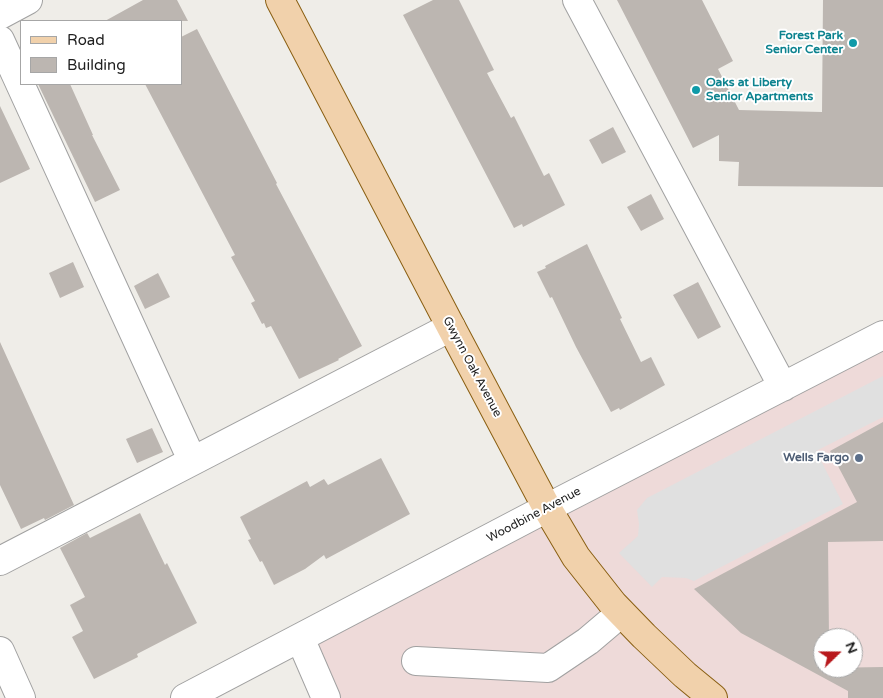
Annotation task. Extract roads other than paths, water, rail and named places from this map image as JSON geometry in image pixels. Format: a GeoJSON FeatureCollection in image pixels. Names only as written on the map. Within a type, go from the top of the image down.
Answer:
{"type":"FeatureCollection","features":[{"type":"Feature","properties":{"kind":"main road","name":"Gwynn Oak Avenue"},"geometry":{"type":"LineString","coordinates":[[280,0],[547,508],[576,557],[621,613],[685,675],[714,698]]}},
{"type":"Feature","properties":{"kind":"street"},"geometry":{"type":"LineString","coordinates":[[0,15],[28,0]]}},
{"type":"Feature","properties":{"kind":"street"},"geometry":{"type":"LineString","coordinates":[[578,0],[782,387]]}},
{"type":"Feature","properties":{"kind":"street"},"geometry":{"type":"LineString","coordinates":[[0,40],[20,84]]}},
{"type":"Feature","properties":{"kind":"street"},"geometry":{"type":"LineString","coordinates":[[21,85],[192,460]]}},
{"type":"Feature","properties":{"kind":"street"},"geometry":{"type":"LineString","coordinates":[[0,560],[451,327]]}},
{"type":"Feature","properties":{"kind":"street","name":"Woodbine Avenue"},"geometry":{"type":"LineString","coordinates":[[185,698],[547,508],[883,335]]}},
{"type":"Feature","properties":{"kind":"street"},"geometry":{"type":"LineString","coordinates":[[416,661],[548,668],[588,641],[621,613]]}},
{"type":"Feature","properties":{"kind":"street"},"geometry":{"type":"LineString","coordinates":[[300,638],[326,698]]}},
{"type":"Feature","properties":{"kind":"street"},"geometry":{"type":"LineString","coordinates":[[0,651],[21,698]]}},
{"type":"Feature","properties":{"kind":"place","name":"Forest Park Senior Center"},"geometry":{"type":"Point","coordinates":[853,43]}},
{"type":"Feature","properties":{"kind":"place","name":"Oaks at Liberty Senior Apartments"},"geometry":{"type":"Point","coordinates":[696,90]}},
{"type":"Feature","properties":{"kind":"place","name":"Wells Fargo"},"geometry":{"type":"Point","coordinates":[859,458]}}]}
